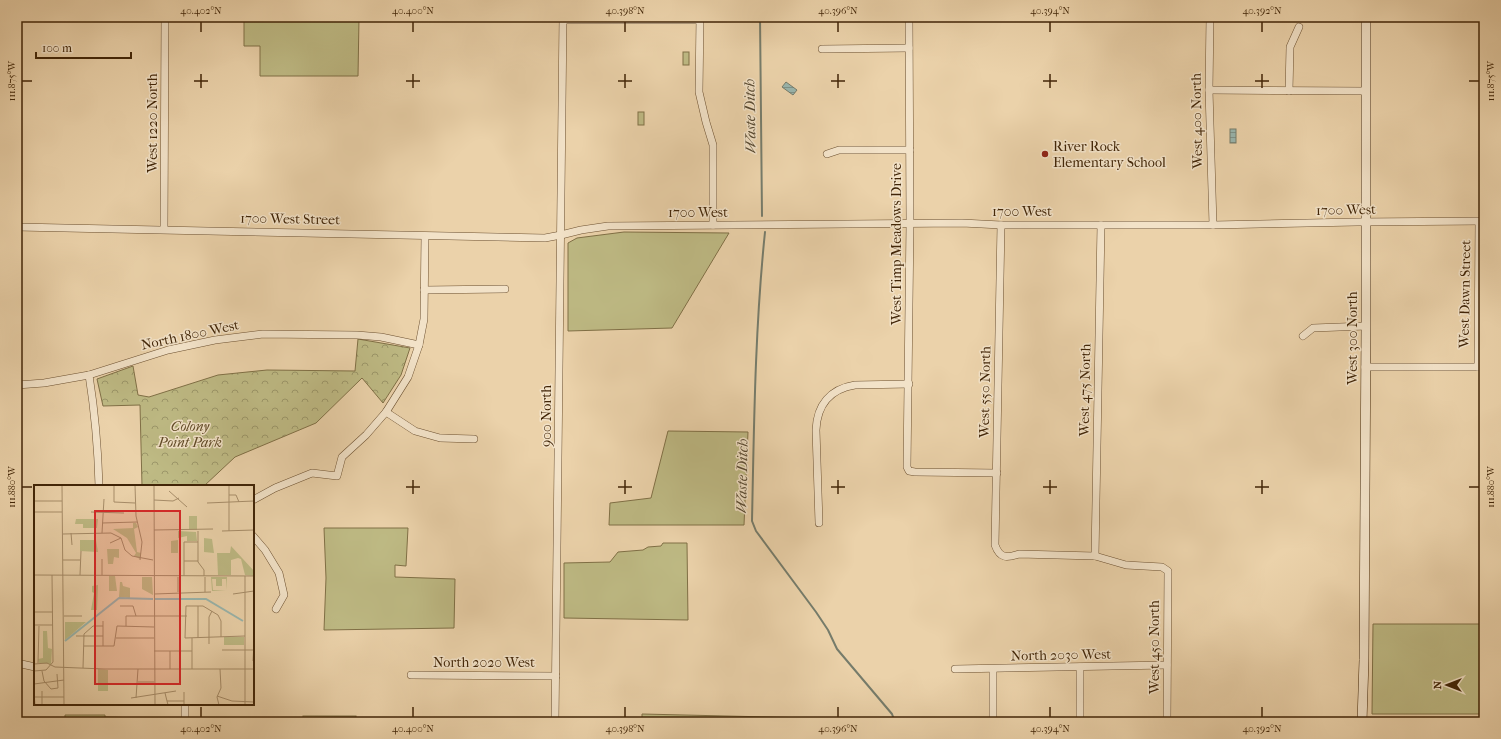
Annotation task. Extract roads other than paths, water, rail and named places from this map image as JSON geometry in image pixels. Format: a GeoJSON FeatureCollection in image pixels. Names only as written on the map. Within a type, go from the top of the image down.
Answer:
{"type":"FeatureCollection","features":[{"type":"Feature","properties":{"kind":"street","name":"West 1220 North"},"geometry":{"type":"LineString","coordinates":[[164,230],[165,17]]}},
{"type":"Feature","properties":{"kind":"street","name":"West Timp Meadows Drive"},"geometry":{"type":"LineString","coordinates":[[909,17],[910,224],[907,466],[909,471],[915,472],[997,473]]}},
{"type":"Feature","properties":{"kind":"street","name":"West 400 North"},"geometry":{"type":"LineString","coordinates":[[1210,17],[1209,90],[1213,225]]}},
{"type":"Feature","properties":{"kind":"street","name":"West 300 North"},"geometry":{"type":"LineString","coordinates":[[1362,722],[1364,660],[1366,367],[1366,17]]}},
{"type":"Feature","properties":{"kind":"street"},"geometry":{"type":"LineString","coordinates":[[564,19],[700,19],[699,92],[713,145],[713,225]]}},
{"type":"Feature","properties":{"kind":"street","name":"900 North"},"geometry":{"type":"LineString","coordinates":[[556,722],[564,19]]}},
{"type":"Feature","properties":{"kind":"street"},"geometry":{"type":"LineString","coordinates":[[1290,91],[1290,47],[1299,27]]}},
{"type":"Feature","properties":{"kind":"street"},"geometry":{"type":"LineString","coordinates":[[822,49],[909,48]]}},
{"type":"Feature","properties":{"kind":"street"},"geometry":{"type":"LineString","coordinates":[[1209,90],[1366,91]]}},
{"type":"Feature","properties":{"kind":"street"},"geometry":{"type":"LineString","coordinates":[[827,154],[839,150],[910,150]]}},
{"type":"Feature","properties":{"kind":"street","name":"1700 West"},"geometry":{"type":"LineString","coordinates":[[561,236],[581,230],[608,226],[962,223],[1001,225],[1213,225],[1366,222],[1482,222]]}},
{"type":"Feature","properties":{"kind":"street","name":"West Dawn Street"},"geometry":{"type":"LineString","coordinates":[[1481,367],[1482,222]]}},
{"type":"Feature","properties":{"kind":"street","name":"West 550 North"},"geometry":{"type":"LineString","coordinates":[[1001,225],[995,545],[997,551],[1003,556],[1010,557],[1019,554],[1095,556]]}},
{"type":"Feature","properties":{"kind":"street","name":"West 475 North"},"geometry":{"type":"LineString","coordinates":[[1095,556],[1101,225]]}},
{"type":"Feature","properties":{"kind":"street","name":"1700 West Street"},"geometry":{"type":"LineString","coordinates":[[17,227],[545,238],[561,236]]}},
{"type":"Feature","properties":{"kind":"street"},"geometry":{"type":"LineString","coordinates":[[254,499],[275,488],[312,473],[337,476],[342,457],[366,435],[386,412],[408,377],[424,319],[425,236]]}},
{"type":"Feature","properties":{"kind":"street"},"geometry":{"type":"LineString","coordinates":[[424,290],[506,289]]}},
{"type":"Feature","properties":{"kind":"street"},"geometry":{"type":"LineString","coordinates":[[1303,336],[1313,328],[1366,326]]}},
{"type":"Feature","properties":{"kind":"street","name":"North 1800 West"},"geometry":{"type":"LineString","coordinates":[[17,385],[44,383],[89,375],[168,350],[215,340],[263,334],[358,335],[381,337],[418,345]]}},
{"type":"Feature","properties":{"kind":"street"},"geometry":{"type":"LineString","coordinates":[[1366,367],[1481,367]]}},
{"type":"Feature","properties":{"kind":"street"},"geometry":{"type":"LineString","coordinates":[[89,375],[95,408],[99,485]]}},
{"type":"Feature","properties":{"kind":"street"},"geometry":{"type":"LineString","coordinates":[[819,523],[816,420],[827,399],[841,389],[855,385],[909,384]]}},
{"type":"Feature","properties":{"kind":"street"},"geometry":{"type":"LineString","coordinates":[[386,412],[415,431],[440,438],[474,439]]}},
{"type":"Feature","properties":{"kind":"street"},"geometry":{"type":"LineString","coordinates":[[254,537],[265,550],[279,573],[284,595],[276,609]]}},
{"type":"Feature","properties":{"kind":"street","name":"West 450 North"},"geometry":{"type":"LineString","coordinates":[[1095,556],[1126,565],[1162,567],[1168,571],[1167,722]]}},
{"type":"Feature","properties":{"kind":"street"},"geometry":{"type":"LineString","coordinates":[[17,663],[34,667]]}},
{"type":"Feature","properties":{"kind":"street","name":"North 2030 West"},"geometry":{"type":"LineString","coordinates":[[955,669],[1167,665]]}},
{"type":"Feature","properties":{"kind":"street"},"geometry":{"type":"LineString","coordinates":[[1080,667],[1080,722]]}},
{"type":"Feature","properties":{"kind":"street"},"geometry":{"type":"LineString","coordinates":[[993,669],[993,722]]}},
{"type":"Feature","properties":{"kind":"street","name":"North 2020 West"},"geometry":{"type":"LineString","coordinates":[[411,675],[556,676]]}},
{"type":"Feature","properties":{"kind":"street"},"geometry":{"type":"LineString","coordinates":[[185,705],[185,722]]}},
{"type":"Feature","properties":{"kind":"water"},"geometry":{"type":"Polygon","coordinates":[[[786,82],[797,90],[793,95],[782,87],[786,82]]]}},
{"type":"Feature","properties":{"kind":"water"},"geometry":{"type":"Polygon","coordinates":[[[1230,129],[1236,129],[1236,143],[1230,143],[1230,129]]]}},
{"type":"Feature","properties":{"kind":"waterway","name":"Waste Ditch"},"geometry":{"type":"LineString","coordinates":[[760,17],[762,216]]}},
{"type":"Feature","properties":{"kind":"waterway","name":"Waste Ditch"},"geometry":{"type":"LineString","coordinates":[[765,232],[757,340],[752,521],[756,531],[828,630],[837,649],[892,714],[895,722]]}},
{"type":"Feature","properties":{"kind":"place","name":"River Rock Elementary School"},"geometry":{"type":"Point","coordinates":[1045,154]}},
{"type":"Feature","properties":{"kind":"park label","name":"Colony Point Park"},"geometry":{"type":"Point","coordinates":[190,434]}}]}
